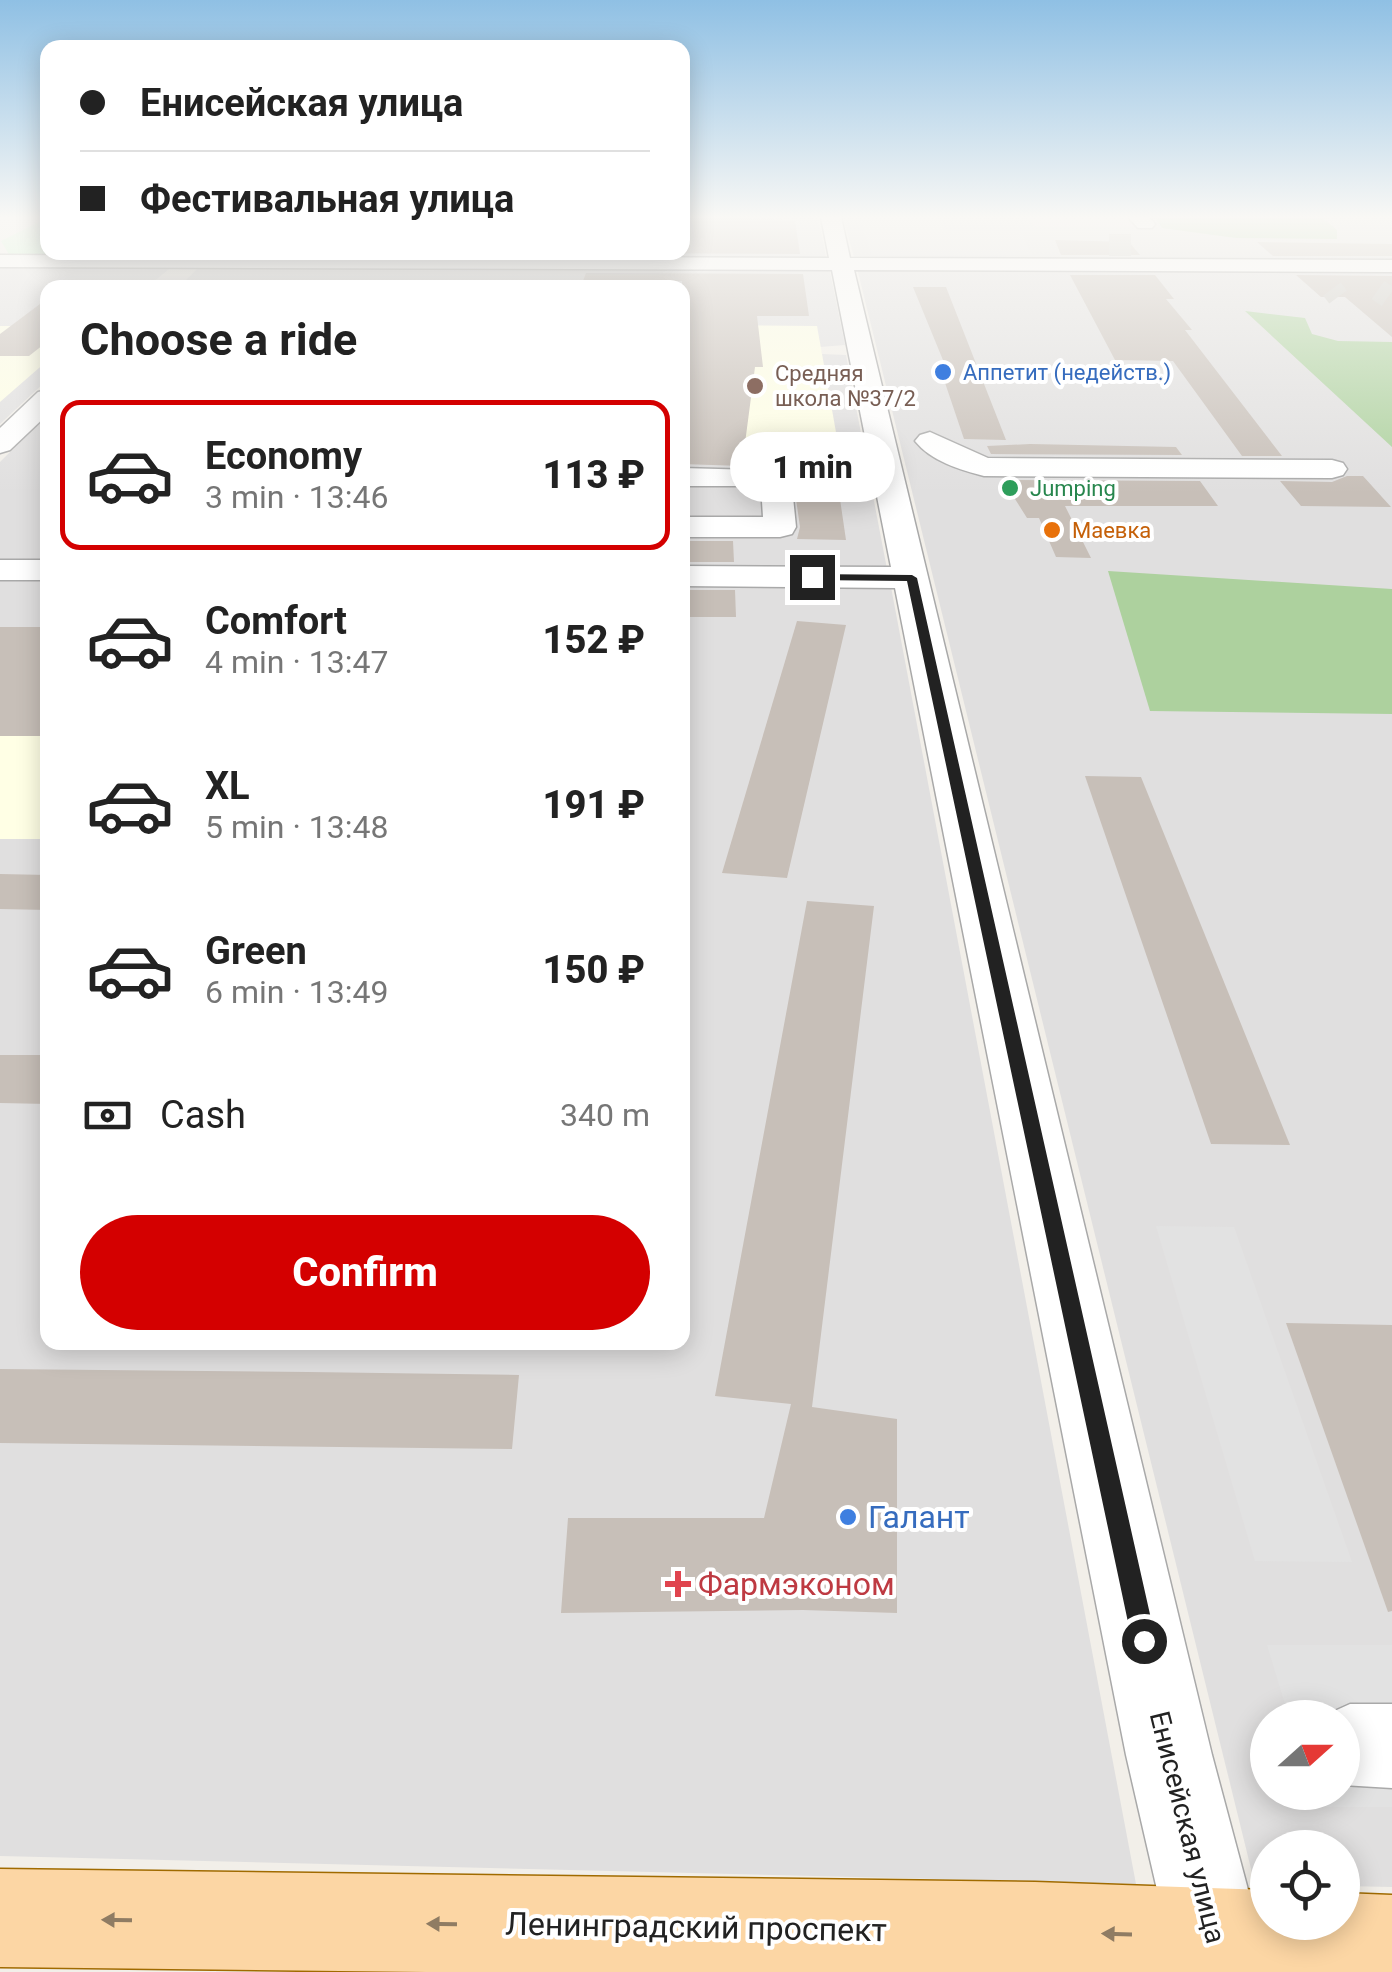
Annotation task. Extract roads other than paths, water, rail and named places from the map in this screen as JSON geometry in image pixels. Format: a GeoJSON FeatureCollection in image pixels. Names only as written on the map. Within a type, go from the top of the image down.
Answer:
{"type":"FeatureCollection","features":[{"type":"Feature","properties":{"kind":"main road","name":"Ленинградский проспект"},"geometry":{"type":"LineString","coordinates":[[1,1923],[1035,1931],[1219,1955],[1392,1944]]}},
{"type":"Feature","properties":{"kind":"street","name":"Енисейская улица"},"geometry":{"type":"LineString","coordinates":[[859,309],[861,350],[1169,1756],[1219,1955]]}},
{"type":"Feature","properties":{"kind":"street"},"geometry":{"type":"LineString","coordinates":[[0,444],[40,406]]}},
{"type":"Feature","properties":{"kind":"street"},"geometry":{"type":"LineString","coordinates":[[930,441],[984,467],[1069,487],[1175,489]]}},
{"type":"Feature","properties":{"kind":"street"},"geometry":{"type":"LineString","coordinates":[[1069,487],[1332,469]]}},
{"type":"Feature","properties":{"kind":"street"},"geometry":{"type":"LineString","coordinates":[[690,477],[776,477],[780,527],[690,527]]}},
{"type":"Feature","properties":{"kind":"street"},"geometry":{"type":"LineString","coordinates":[[0,570],[40,570]]}},
{"type":"Feature","properties":{"kind":"street"},"geometry":{"type":"LineString","coordinates":[[690,576],[912,578]]}},
{"type":"Feature","properties":{"kind":"place","name":"Аппетит (недейств.)"},"geometry":{"type":"Point","coordinates":[943,372]}},
{"type":"Feature","properties":{"kind":"place","name":"Средняя школа №37/2"},"geometry":{"type":"Point","coordinates":[755,386]}},
{"type":"Feature","properties":{"kind":"place","name":"Jumping"},"geometry":{"type":"Point","coordinates":[1010,488]}},
{"type":"Feature","properties":{"kind":"place","name":"Маевка"},"geometry":{"type":"Point","coordinates":[1052,530]}},
{"type":"Feature","properties":{"kind":"place","name":"Галант"},"geometry":{"type":"Point","coordinates":[848,1517]}},
{"type":"Feature","properties":{"kind":"place","name":"Фармэконом"},"geometry":{"type":"Point","coordinates":[678,1584]}}]}
